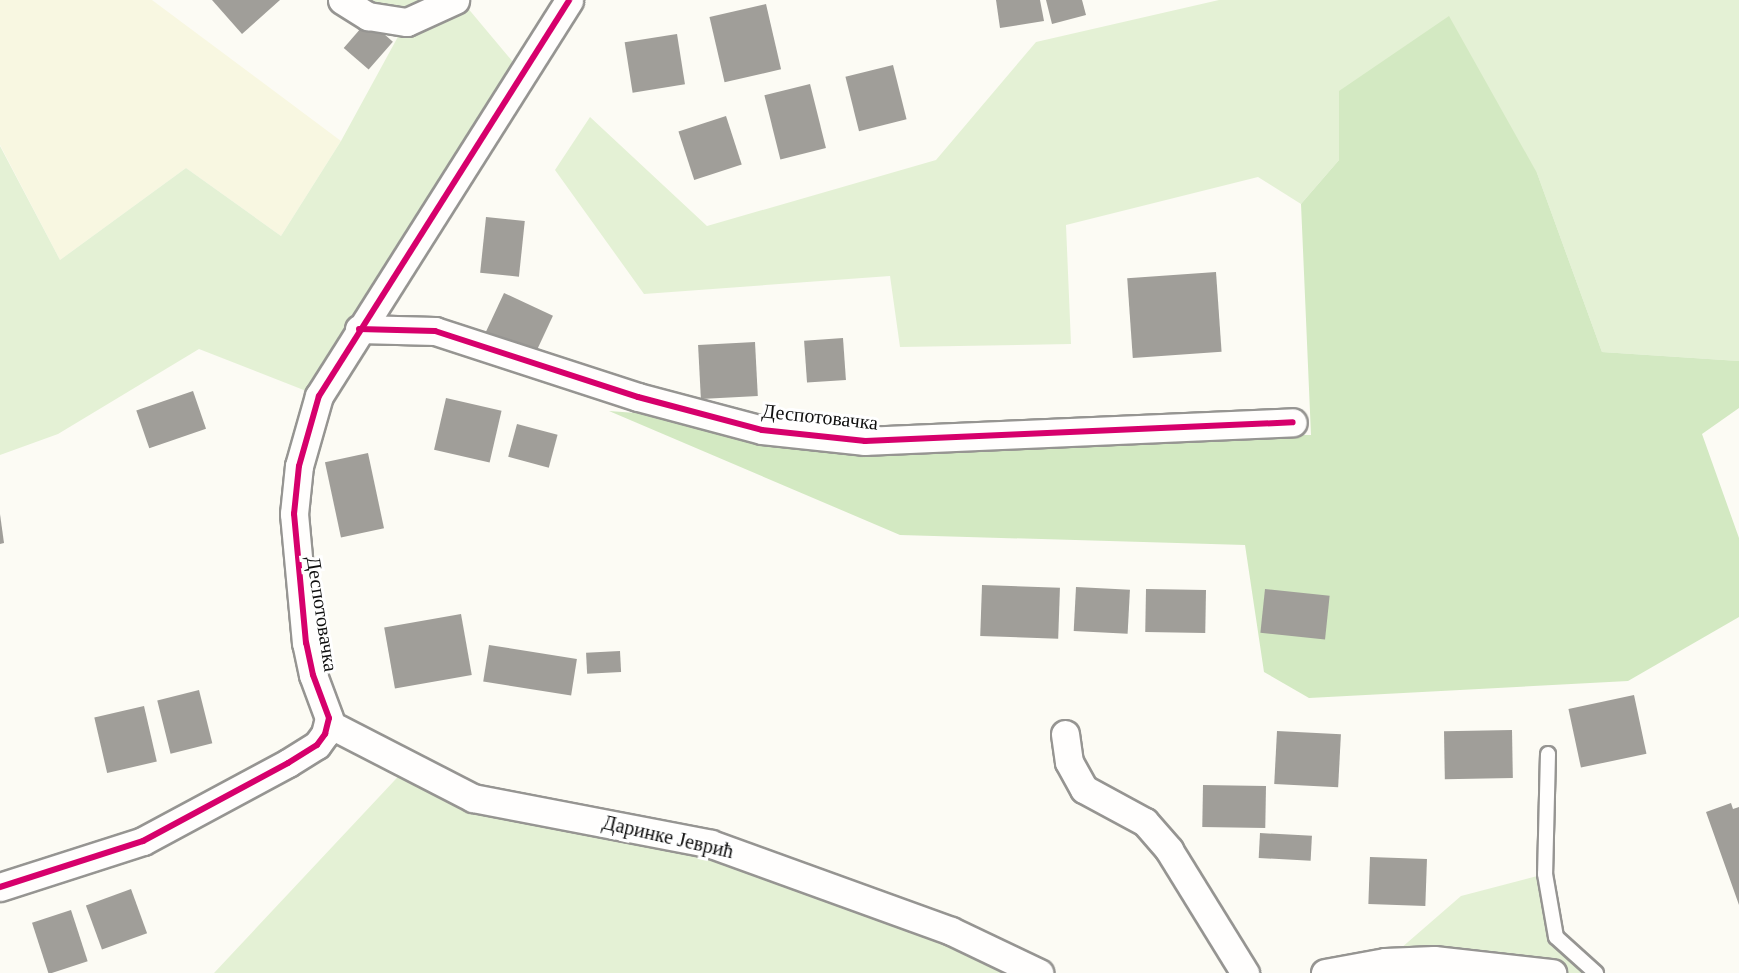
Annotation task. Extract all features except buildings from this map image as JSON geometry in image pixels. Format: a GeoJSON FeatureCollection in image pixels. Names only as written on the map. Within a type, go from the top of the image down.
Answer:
{"type":"FeatureCollection","features":[{"type":"Feature","properties":{"kind":"street"},"geometry":{"type":"LineString","coordinates":[[342,0],[368,16],[406,22],[455,0]]}},
{"type":"Feature","properties":{"kind":"street","name":"Деспотовачка"},"geometry":{"type":"LineString","coordinates":[[329,724],[306,643],[294,514],[299,465],[319,396],[359,329],[570,0]]}},
{"type":"Feature","properties":{"kind":"street","name":"Деспотовачка"},"geometry":{"type":"LineString","coordinates":[[359,329],[435,331],[638,397],[762,430],[865,441],[1293,422]]}},
{"type":"Feature","properties":{"kind":"street"},"geometry":{"type":"LineString","coordinates":[[0,887],[143,841],[317,745],[329,724]]}},
{"type":"Feature","properties":{"kind":"street","name":"Даринке Јеврић"},"geometry":{"type":"LineString","coordinates":[[329,724],[473,798],[711,844],[951,931],[1040,973]]}},
{"type":"Feature","properties":{"kind":"street"},"geometry":{"type":"LineString","coordinates":[[1065,734],[1068,762],[1084,789],[1145,822],[1169,850],[1245,973]]}},
{"type":"Feature","properties":{"kind":"street"},"geometry":{"type":"LineString","coordinates":[[1325,973],[1385,962],[1434,960],[1552,973]]}},
{"type":"Feature","properties":{"kind":"lane"},"geometry":{"type":"LineString","coordinates":[[1548,754],[1545,874],[1556,937],[1596,973]]}},
{"type":"Feature","properties":{"kind":"green space"},"geometry":{"type":"Polygon","coordinates":[[[0,0],[152,0],[341,141],[281,236],[186,168],[60,260],[0,145],[0,0]]]}},
{"type":"Feature","properties":{"kind":"green space"},"geometry":{"type":"Polygon","coordinates":[[[342,0],[461,0],[523,74],[319,396],[199,349],[58,434],[0,455],[0,146],[60,260],[186,168],[281,236],[341,141],[406,22],[342,0]]]}},
{"type":"Feature","properties":{"kind":"green space"},"geometry":{"type":"Polygon","coordinates":[[[1219,0],[1739,0],[1739,361],[1602,352],[1537,173],[1339,91],[1339,160],[1301,204],[1258,177],[1066,225],[1071,344],[900,347],[890,276],[644,294],[555,170],[590,117],[707,226],[936,160],[1036,42],[1219,0]]]}},
{"type":"Feature","properties":{"kind":"green space"},"geometry":{"type":"Polygon","coordinates":[[[1449,16],[1537,173],[1602,352],[1739,361],[1739,408],[1702,434],[1739,538],[1739,617],[1628,681],[1309,698],[1264,672],[1245,545],[900,535],[609,411],[903,433],[1311,435],[1301,204],[1339,160],[1339,91],[1449,16]]]}},
{"type":"Feature","properties":{"kind":"green space"},"geometry":{"type":"Polygon","coordinates":[[[409,765],[452,790],[683,837],[1039,973],[214,973],[409,765]]]}},
{"type":"Feature","properties":{"kind":"green space"},"geometry":{"type":"Polygon","coordinates":[[[1545,874],[1556,937],[1596,973],[1390,973],[1385,962],[1461,896],[1545,874]]]}},
{"type":"Feature","properties":{"kind":"cycle path"},"geometry":{"type":"LineString","coordinates":[[0,887],[143,841],[288,763],[317,745],[325,734],[329,718],[313,675],[306,643],[294,514],[299,466],[319,396],[569,0]]}},
{"type":"Feature","properties":{"kind":"cycle path"},"geometry":{"type":"LineString","coordinates":[[359,329],[435,331],[638,397],[762,430],[865,441],[1293,422]]}}]}
